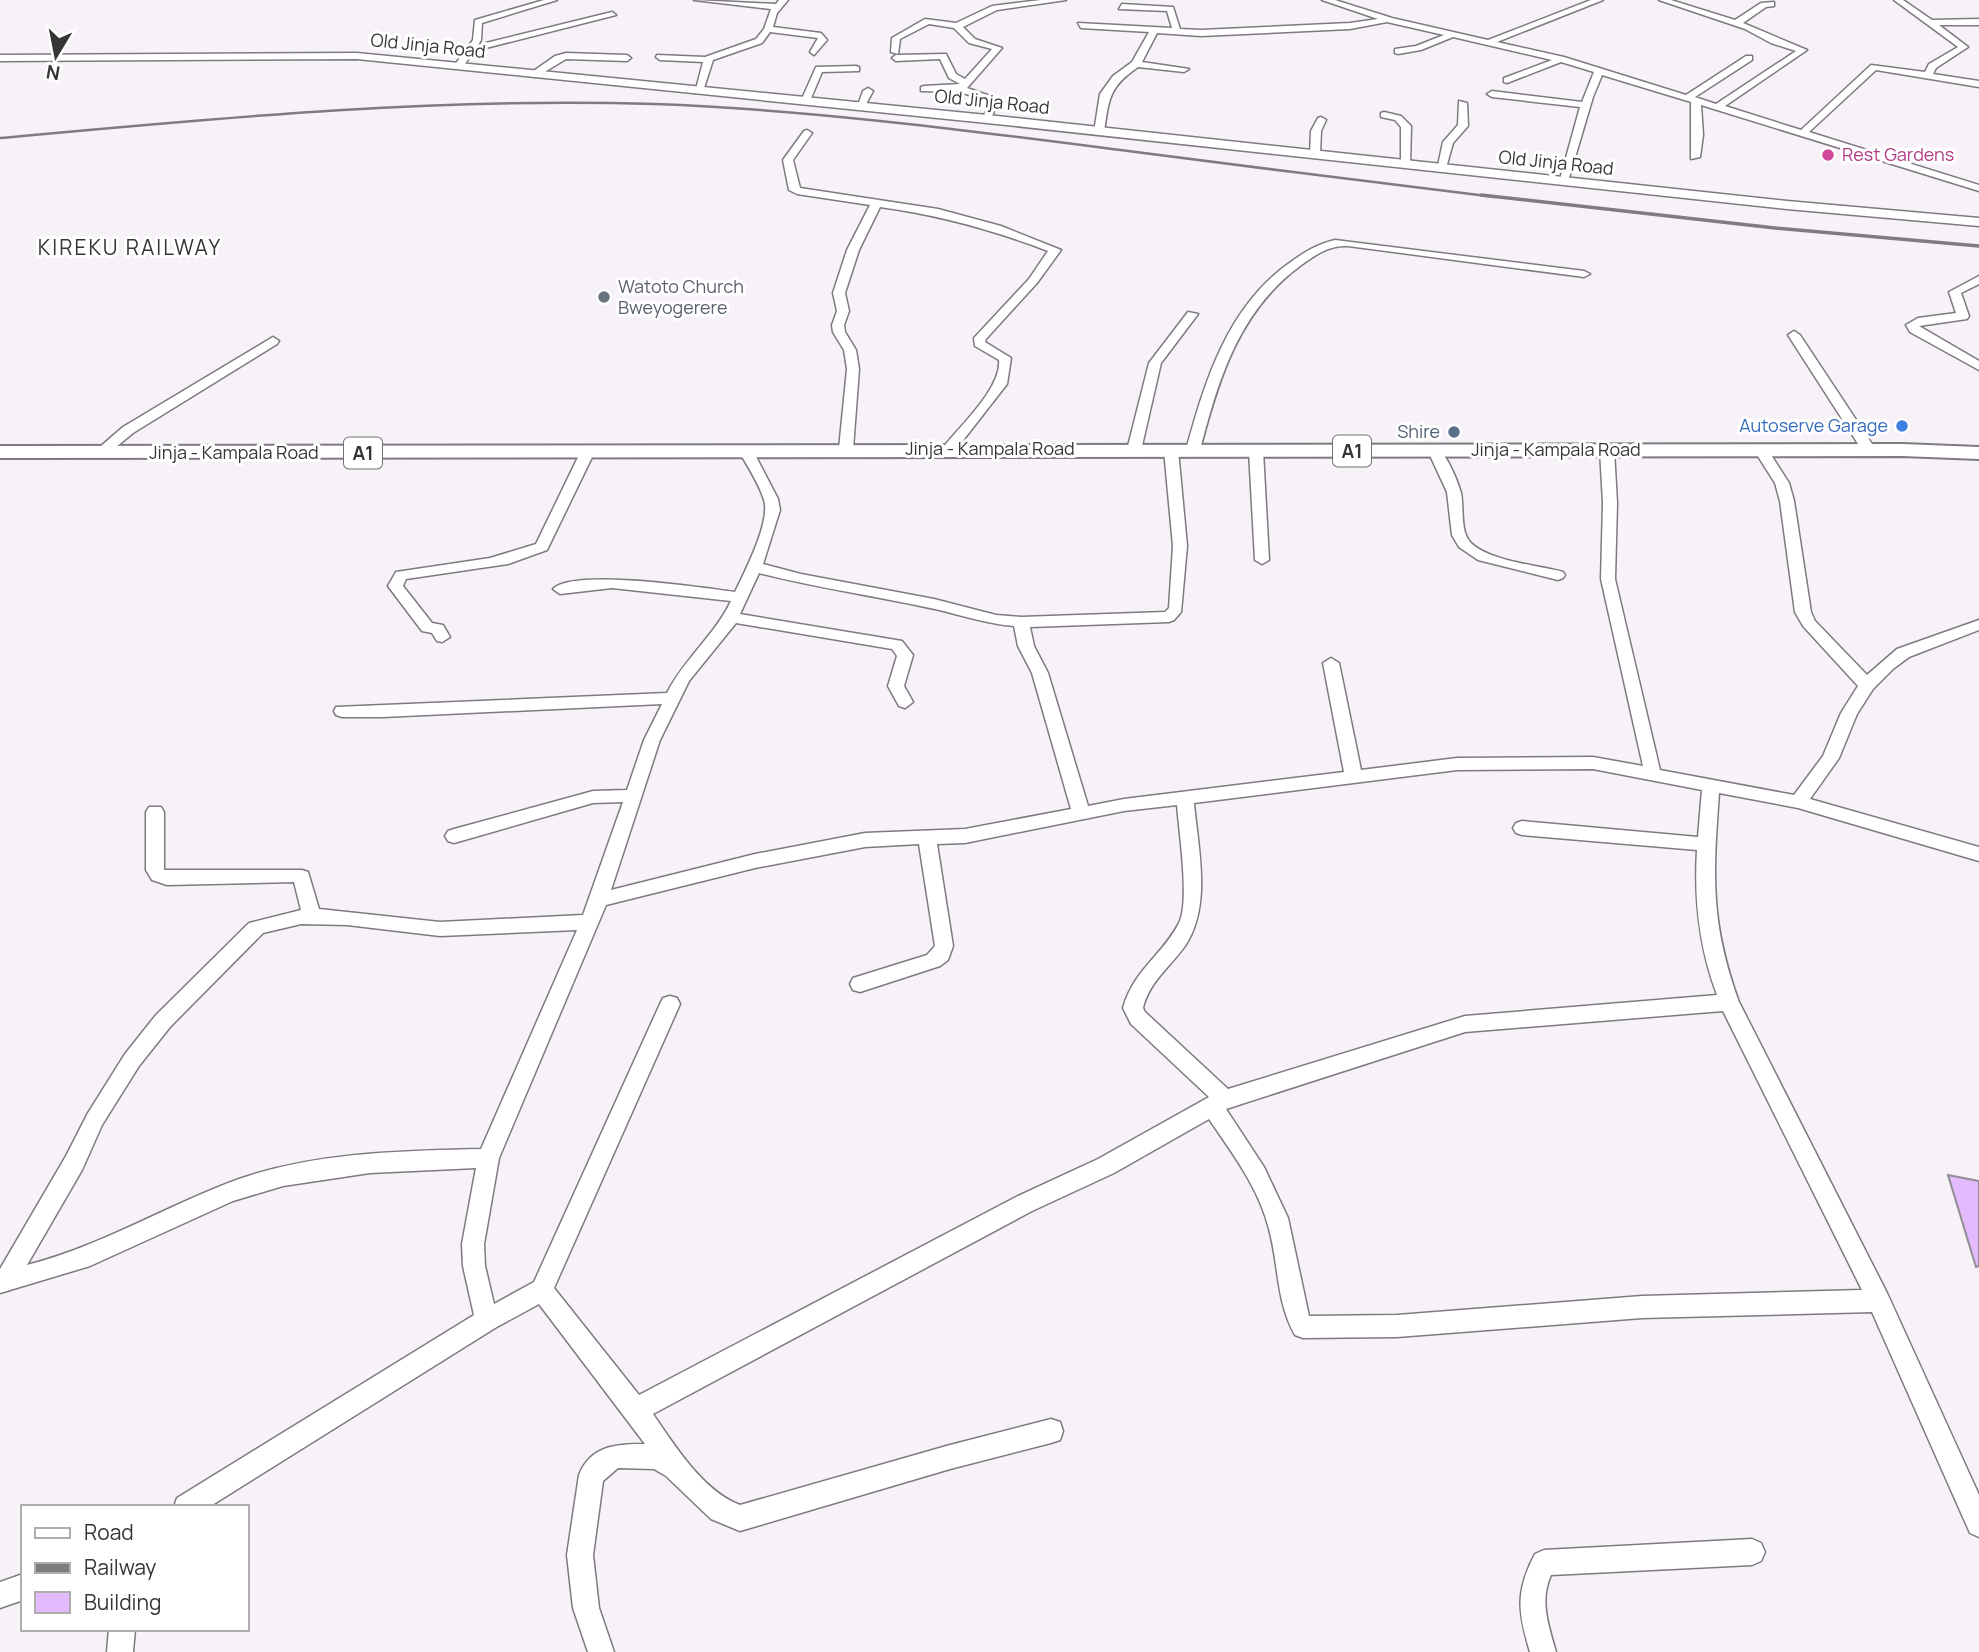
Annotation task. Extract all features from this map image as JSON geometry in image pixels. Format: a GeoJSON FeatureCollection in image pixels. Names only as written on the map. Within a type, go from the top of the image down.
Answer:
{"type":"FeatureCollection","features":[{"type":"Feature","properties":{"kind":"highway","name":"Jinja - Kampala Road"},"geometry":{"type":"LineString","coordinates":[[0,452],[949,449],[1869,450],[1979,453]]}},
{"type":"Feature","properties":{"kind":"main road","name":"Old Jinja Road"},"geometry":{"type":"LineString","coordinates":[[0,58],[333,55],[987,118],[1787,205],[1979,222]]}},
{"type":"Feature","properties":{"kind":"street"},"geometry":{"type":"LineString","coordinates":[[459,66],[477,40],[478,22],[482,19],[553,0]]}},
{"type":"Feature","properties":{"kind":"street"},"geometry":{"type":"LineString","coordinates":[[987,118],[996,101],[963,86],[952,76],[943,56],[895,55],[896,38],[928,21],[957,26],[995,8],[1062,0]]}},
{"type":"Feature","properties":{"kind":"street"},"geometry":{"type":"LineString","coordinates":[[1326,0],[1390,20],[1562,58],[1696,103],[1979,188]]}},
{"type":"Feature","properties":{"kind":"street"},"geometry":{"type":"LineString","coordinates":[[1356,10],[1365,0]]}},
{"type":"Feature","properties":{"kind":"street"},"geometry":{"type":"LineString","coordinates":[[1491,41],[1599,0]]}},
{"type":"Feature","properties":{"kind":"street"},"geometry":{"type":"LineString","coordinates":[[1663,0],[1803,50],[1716,108]]}},
{"type":"Feature","properties":{"kind":"street"},"geometry":{"type":"LineString","coordinates":[[1898,0],[1964,47],[1932,66],[1928,75]]}},
{"type":"Feature","properties":{"kind":"street"},"geometry":{"type":"LineString","coordinates":[[698,1],[781,3]]}},
{"type":"Feature","properties":{"kind":"street"},"geometry":{"type":"LineString","coordinates":[[660,57],[707,60],[754,44],[768,29],[769,19],[781,3]]}},
{"type":"Feature","properties":{"kind":"street"},"geometry":{"type":"LineString","coordinates":[[1735,24],[1764,5],[1771,4]]}},
{"type":"Feature","properties":{"kind":"street"},"geometry":{"type":"LineString","coordinates":[[1122,7],[1170,9],[1177,32]]}},
{"type":"Feature","properties":{"kind":"street"},"geometry":{"type":"LineString","coordinates":[[472,49],[504,47],[612,15]]}},
{"type":"Feature","properties":{"kind":"street"},"geometry":{"type":"LineString","coordinates":[[1081,26],[1177,32],[1350,26],[1390,20]]}},
{"type":"Feature","properties":{"kind":"street"},"geometry":{"type":"LineString","coordinates":[[1930,23],[1979,22]]}},
{"type":"Feature","properties":{"kind":"street"},"geometry":{"type":"LineString","coordinates":[[924,89],[963,86],[998,48],[972,41],[957,26]]}},
{"type":"Feature","properties":{"kind":"street"},"geometry":{"type":"LineString","coordinates":[[768,29],[821,36],[823,40],[814,52]]}},
{"type":"Feature","properties":{"kind":"street"},"geometry":{"type":"LineString","coordinates":[[1098,132],[1105,93],[1116,78],[1136,64],[1154,31]]}},
{"type":"Feature","properties":{"kind":"street"},"geometry":{"type":"LineString","coordinates":[[1398,51],[1418,48],[1456,33]]}},
{"type":"Feature","properties":{"kind":"street"},"geometry":{"type":"LineString","coordinates":[[533,75],[558,58],[566,56],[626,58]]}},
{"type":"Feature","properties":{"kind":"street"},"geometry":{"type":"LineString","coordinates":[[1507,80],[1562,58]]}},
{"type":"Feature","properties":{"kind":"street"},"geometry":{"type":"LineString","coordinates":[[1685,99],[1709,87],[1717,77],[1749,58]]}},
{"type":"Feature","properties":{"kind":"street"},"geometry":{"type":"LineString","coordinates":[[698,91],[707,60]]}},
{"type":"Feature","properties":{"kind":"street"},"geometry":{"type":"LineString","coordinates":[[1136,64],[1184,69]]}},
{"type":"Feature","properties":{"kind":"street"},"geometry":{"type":"LineString","coordinates":[[1802,134],[1872,68],[1979,84]]}},
{"type":"Feature","properties":{"kind":"street"},"geometry":{"type":"LineString","coordinates":[[806,101],[819,69],[856,69]]}},
{"type":"Feature","properties":{"kind":"street"},"geometry":{"type":"LineString","coordinates":[[1563,181],[1599,71]]}},
{"type":"Feature","properties":{"kind":"street"},"geometry":{"type":"LineString","coordinates":[[860,106],[868,91]]}},
{"type":"Feature","properties":{"kind":"street"},"geometry":{"type":"LineString","coordinates":[[1492,94],[1586,105]]}},
{"type":"Feature","properties":{"kind":"street"},"geometry":{"type":"LineString","coordinates":[[1441,168],[1448,142],[1463,126],[1462,103]]}},
{"type":"Feature","properties":{"kind":"street"},"geometry":{"type":"LineString","coordinates":[[1695,157],[1698,135],[1696,103]]}},
{"type":"Feature","properties":{"kind":"street"},"geometry":{"type":"LineString","coordinates":[[1384,116],[1398,118],[1406,126],[1406,164]]}},
{"type":"Feature","properties":{"kind":"street"},"geometry":{"type":"LineString","coordinates":[[1315,155],[1316,131],[1321,120]]}},
{"type":"Feature","properties":{"kind":"street"},"geometry":{"type":"LineString","coordinates":[[807,133],[788,160],[793,188],[802,193],[948,214],[1055,250],[1041,271],[980,338],[979,344],[1005,358],[1003,380],[949,449]]}},
{"type":"Feature","properties":{"kind":"street"},"geometry":{"type":"LineString","coordinates":[[846,449],[853,369],[850,350],[839,332],[842,311],[839,293],[853,250],[877,202]]}},
{"type":"Feature","properties":{"kind":"street"},"geometry":{"type":"LineString","coordinates":[[1194,450],[1210,387],[1240,320],[1253,300],[1291,265],[1328,243],[1348,243],[1584,274]]}},
{"type":"Feature","properties":{"kind":"street"},"geometry":{"type":"LineString","coordinates":[[1979,279],[1955,292],[1963,316],[1912,325],[1914,329],[1979,366]]}},
{"type":"Feature","properties":{"kind":"street"},"geometry":{"type":"LineString","coordinates":[[1134,450],[1156,363],[1192,314]]}},
{"type":"Feature","properties":{"kind":"street"},"geometry":{"type":"LineString","coordinates":[[1794,335],[1869,450]]}},
{"type":"Feature","properties":{"kind":"street"},"geometry":{"type":"LineString","coordinates":[[100,453],[128,430],[272,341]]}},
{"type":"Feature","properties":{"kind":"street"},"geometry":{"type":"LineString","coordinates":[[755,567],[801,579],[934,604],[970,615],[1021,622],[1157,618],[1172,614],[1177,597],[1180,546],[1171,450]]}},
{"type":"Feature","properties":{"kind":"street"},"geometry":{"type":"LineString","coordinates":[[1607,450],[1610,503],[1608,579],[1653,774]]}},
{"type":"Feature","properties":{"kind":"street"},"geometry":{"type":"LineString","coordinates":[[1761,450],[1782,483],[1787,500],[1803,612],[1808,623],[1867,685]]}},
{"type":"Feature","properties":{"kind":"street"},"geometry":{"type":"LineString","coordinates":[[442,637],[438,629],[426,627],[395,586],[401,575],[506,561],[542,547],[587,451]]}},
{"type":"Feature","properties":{"kind":"street"},"geometry":{"type":"LineString","coordinates":[[487,1320],[474,1266],[473,1244],[488,1158],[599,900],[652,740],[682,679],[731,617],[755,567],[773,510],[771,499],[746,451]]}},
{"type":"Feature","properties":{"kind":"street"},"geometry":{"type":"LineString","coordinates":[[1256,451],[1262,560]]}},
{"type":"Feature","properties":{"kind":"street"},"geometry":{"type":"LineString","coordinates":[[1435,451],[1454,492],[1459,535],[1464,544],[1483,557],[1558,575]]}},
{"type":"Feature","properties":{"kind":"street"},"geometry":{"type":"LineString","coordinates":[[560,589],[612,583],[741,597]]}},
{"type":"Feature","properties":{"kind":"street"},"geometry":{"type":"LineString","coordinates":[[731,617],[897,645],[905,655],[895,686],[905,702]]}},
{"type":"Feature","properties":{"kind":"street"},"geometry":{"type":"LineString","coordinates":[[1021,622],[1026,646],[1040,673],[1081,812]]}},
{"type":"Feature","properties":{"kind":"street"},"geometry":{"type":"LineString","coordinates":[[1798,802],[1831,758],[1849,713],[1867,685],[1886,665],[1903,653],[1979,625]]}},
{"type":"Feature","properties":{"kind":"street"},"geometry":{"type":"LineString","coordinates":[[1331,663],[1354,778]]}},
{"type":"Feature","properties":{"kind":"street"},"geometry":{"type":"LineString","coordinates":[[342,711],[423,712],[595,699],[673,698]]}},
{"type":"Feature","properties":{"kind":"street"},"geometry":{"type":"LineString","coordinates":[[599,900],[865,840],[965,836],[1003,831],[1081,812],[1471,764],[1593,763],[1798,802],[1979,854]]}},
{"type":"Feature","properties":{"kind":"street"},"geometry":{"type":"LineString","coordinates":[[1711,784],[1706,844],[1710,939],[1729,1002],[1879,1301],[1977,1516]]}},
{"type":"Feature","properties":{"kind":"street"},"geometry":{"type":"LineString","coordinates":[[454,836],[583,799],[632,796]]}},
{"type":"Feature","properties":{"kind":"street"},"geometry":{"type":"LineString","coordinates":[[1185,798],[1192,882],[1190,920],[1178,941],[1138,989],[1133,1008],[1138,1018],[1219,1102],[1277,1217],[1288,1257],[1294,1316],[1303,1327],[1397,1326],[1642,1307],[1879,1301]]}},
{"type":"Feature","properties":{"kind":"street"},"geometry":{"type":"LineString","coordinates":[[155,812],[155,870],[158,875],[167,878],[302,877],[311,915]]}},
{"type":"Feature","properties":{"kind":"street"},"geometry":{"type":"LineString","coordinates":[[1522,828],[1706,844]]}},
{"type":"Feature","properties":{"kind":"street"},"geometry":{"type":"LineString","coordinates":[[860,984],[933,961],[941,955],[944,946],[927,837]]}},
{"type":"Feature","properties":{"kind":"street"},"geometry":{"type":"LineString","coordinates":[[3,1281],[110,1093],[163,1021],[256,928],[276,919],[311,915],[441,930],[589,922]]}},
{"type":"Feature","properties":{"kind":"street"},"geometry":{"type":"LineString","coordinates":[[636,1410],[1024,1204],[1106,1166],[1219,1102],[1465,1024],[1729,1002]]}},
{"type":"Feature","properties":{"kind":"street"},"geometry":{"type":"LineString","coordinates":[[189,1505],[487,1320],[542,1290],[670,1004]]}},
{"type":"Feature","properties":{"kind":"street"},"geometry":{"type":"LineString","coordinates":[[3,1281],[111,1248],[207,1203],[253,1185],[284,1177],[391,1160],[488,1158]]}},
{"type":"Feature","properties":{"kind":"street"},"geometry":{"type":"LineString","coordinates":[[542,1290],[636,1410],[676,1469]]}},
{"type":"Feature","properties":{"kind":"street"},"geometry":{"type":"LineString","coordinates":[[601,1652],[586,1608],[580,1555],[591,1475],[614,1456],[656,1457],[676,1469],[720,1510],[740,1518],[754,1517],[950,1457],[1051,1431]]}},
{"type":"Feature","properties":{"kind":"street"},"geometry":{"type":"LineString","coordinates":[[1542,1652],[1530,1605],[1533,1581],[1544,1563],[1752,1552]]}},
{"type":"Feature","properties":{"kind":"street"},"geometry":{"type":"LineString","coordinates":[[0,1595],[21,1588]]}},
{"type":"Feature","properties":{"kind":"street"},"geometry":{"type":"LineString","coordinates":[[120,1652],[122,1631]]}},
{"type":"Feature","properties":{"kind":"building"},"geometry":{"type":"Polygon","coordinates":[[[1948,1175],[1979,1181],[1979,1266],[1976,1267],[1948,1175]]]}},
{"type":"Feature","properties":{"kind":"railway"},"geometry":{"type":"LineString","coordinates":[[0,138],[409,106],[655,104],[892,122],[1495,197]]}},
{"type":"Feature","properties":{"kind":"railway"},"geometry":{"type":"LineString","coordinates":[[1481,195],[1775,228],[1979,246]]}},
{"type":"Feature","properties":{"kind":"place","name":"Rest Gardens"},"geometry":{"type":"Point","coordinates":[1828,155]}},
{"type":"Feature","properties":{"kind":"place","name":"Watoto Church Bweyogerere"},"geometry":{"type":"Point","coordinates":[604,297]}},
{"type":"Feature","properties":{"kind":"place","name":"Autoserve Garage"},"geometry":{"type":"Point","coordinates":[1902,426]}},
{"type":"Feature","properties":{"kind":"place","name":"Shire"},"geometry":{"type":"Point","coordinates":[1454,432]}},
{"type":"Feature","properties":{"kind":"district","name":"KIREKU RAILWAY"},"geometry":{"type":"Point","coordinates":[130,248]}}]}
